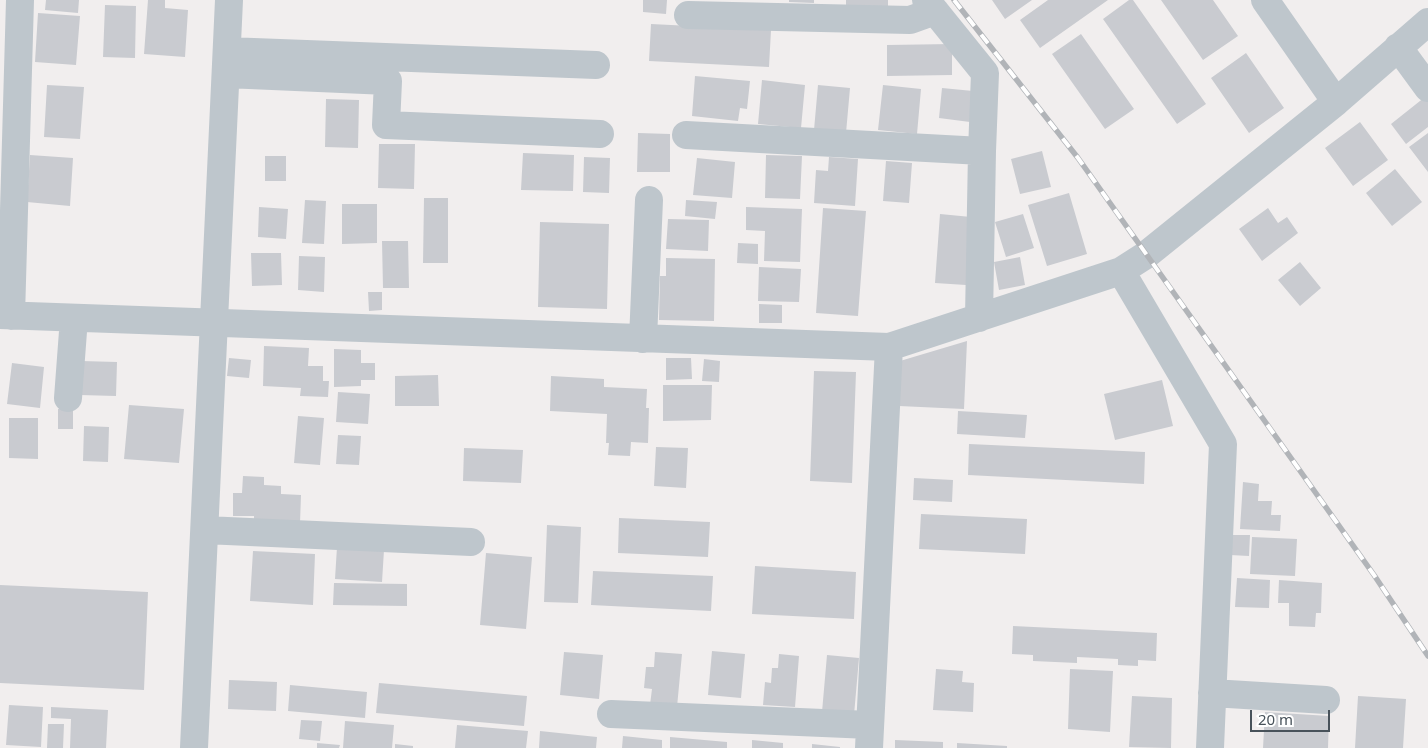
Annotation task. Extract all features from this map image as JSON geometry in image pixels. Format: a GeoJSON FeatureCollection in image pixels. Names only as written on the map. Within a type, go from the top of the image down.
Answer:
{"type":"FeatureCollection","features":[{"type":"Feature","properties":{"kind":"street"},"geometry":{"type":"LineString","coordinates":[[20,0],[5,316],[889,347],[1121,271],[1146,255],[1336,102],[1428,22]]}},
{"type":"Feature","properties":{"kind":"street"},"geometry":{"type":"LineString","coordinates":[[194,748],[216,324],[229,0]]}},
{"type":"Feature","properties":{"kind":"street"},"geometry":{"type":"LineString","coordinates":[[1265,0],[1336,102]]}},
{"type":"Feature","properties":{"kind":"street"},"geometry":{"type":"LineString","coordinates":[[688,15],[910,20],[931,5],[985,73],[979,318]]}},
{"type":"Feature","properties":{"kind":"street"},"geometry":{"type":"LineString","coordinates":[[1398,48],[1428,88]]}},
{"type":"Feature","properties":{"kind":"street"},"geometry":{"type":"LineString","coordinates":[[226,63],[596,65]]}},
{"type":"Feature","properties":{"kind":"street"},"geometry":{"type":"LineString","coordinates":[[226,63],[388,81],[386,125],[600,134]]}},
{"type":"Feature","properties":{"kind":"street"},"geometry":{"type":"LineString","coordinates":[[686,135],[982,151]]}},
{"type":"Feature","properties":{"kind":"street"},"geometry":{"type":"LineString","coordinates":[[643,339],[649,200]]}},
{"type":"Feature","properties":{"kind":"street"},"geometry":{"type":"LineString","coordinates":[[1121,271],[1223,444],[1210,748]]}},
{"type":"Feature","properties":{"kind":"street"},"geometry":{"type":"LineString","coordinates":[[68,398],[74,318]]}},
{"type":"Feature","properties":{"kind":"street"},"geometry":{"type":"LineString","coordinates":[[611,714],[869,736],[889,347]]}},
{"type":"Feature","properties":{"kind":"street"},"geometry":{"type":"LineString","coordinates":[[205,530],[471,542]]}},
{"type":"Feature","properties":{"kind":"street"},"geometry":{"type":"LineString","coordinates":[[1212,693],[1326,700]]}},
{"type":"Feature","properties":{"kind":"building"},"geometry":{"type":"Polygon","coordinates":[[[46,0],[79,0],[78,13],[45,10],[46,0]]]}},
{"type":"Feature","properties":{"kind":"building"},"geometry":{"type":"Polygon","coordinates":[[[148,0],[165,0],[165,8],[188,10],[185,57],[144,54],[148,0]]]}},
{"type":"Feature","properties":{"kind":"building"},"geometry":{"type":"Polygon","coordinates":[[[643,0],[667,0],[666,14],[643,12],[643,0]]]}},
{"type":"Feature","properties":{"kind":"building"},"geometry":{"type":"Polygon","coordinates":[[[789,0],[814,0],[814,3],[789,2],[789,0]]]}},
{"type":"Feature","properties":{"kind":"building"},"geometry":{"type":"Polygon","coordinates":[[[846,0],[888,0],[888,7],[846,5],[846,0]]]}},
{"type":"Feature","properties":{"kind":"building"},"geometry":{"type":"Polygon","coordinates":[[[992,0],[1032,0],[1005,19],[992,0]]]}},
{"type":"Feature","properties":{"kind":"building"},"geometry":{"type":"Polygon","coordinates":[[[1048,0],[1108,0],[1040,48],[1020,20],[1048,0]]]}},
{"type":"Feature","properties":{"kind":"building"},"geometry":{"type":"Polygon","coordinates":[[[1129,0],[1133,0],[1206,104],[1177,124],[1103,19],[1129,0]]]}},
{"type":"Feature","properties":{"kind":"building"},"geometry":{"type":"Polygon","coordinates":[[[1161,0],[1213,0],[1238,36],[1203,60],[1161,0]]]}},
{"type":"Feature","properties":{"kind":"building"},"geometry":{"type":"Polygon","coordinates":[[[105,5],[136,6],[135,58],[103,57],[105,5]]]}},
{"type":"Feature","properties":{"kind":"building"},"geometry":{"type":"Polygon","coordinates":[[[38,13],[80,16],[76,65],[35,62],[38,13]]]}},
{"type":"Feature","properties":{"kind":"building"},"geometry":{"type":"Polygon","coordinates":[[[651,24],[771,30],[769,67],[649,61],[651,24]]]}},
{"type":"Feature","properties":{"kind":"building"},"geometry":{"type":"Polygon","coordinates":[[[1081,34],[1134,109],[1105,129],[1052,54],[1081,34]]]}},
{"type":"Feature","properties":{"kind":"building"},"geometry":{"type":"Polygon","coordinates":[[[952,44],[952,75],[887,76],[887,45],[952,44]]]}},
{"type":"Feature","properties":{"kind":"building"},"geometry":{"type":"Polygon","coordinates":[[[1246,53],[1284,108],[1249,133],[1211,78],[1246,53]]]}},
{"type":"Feature","properties":{"kind":"building"},"geometry":{"type":"Polygon","coordinates":[[[695,76],[750,81],[747,109],[740,108],[738,121],[692,116],[695,76]]]}},
{"type":"Feature","properties":{"kind":"building"},"geometry":{"type":"Polygon","coordinates":[[[762,80],[805,85],[801,128],[758,124],[762,80]]]}},
{"type":"Feature","properties":{"kind":"building"},"geometry":{"type":"Polygon","coordinates":[[[47,85],[84,87],[80,139],[44,137],[47,85]]]}},
{"type":"Feature","properties":{"kind":"building"},"geometry":{"type":"Polygon","coordinates":[[[818,85],[850,88],[846,133],[814,130],[818,85]]]}},
{"type":"Feature","properties":{"kind":"building"},"geometry":{"type":"Polygon","coordinates":[[[883,85],[921,89],[917,134],[878,130],[883,85]]]}},
{"type":"Feature","properties":{"kind":"building"},"geometry":{"type":"Polygon","coordinates":[[[942,88],[973,91],[970,122],[939,118],[942,88]]]}},
{"type":"Feature","properties":{"kind":"building"},"geometry":{"type":"Polygon","coordinates":[[[1425,97],[1428,101],[1428,127],[1406,144],[1391,124],[1425,97]]]}},
{"type":"Feature","properties":{"kind":"building"},"geometry":{"type":"Polygon","coordinates":[[[326,99],[359,100],[358,148],[325,147],[326,99]]]}},
{"type":"Feature","properties":{"kind":"building"},"geometry":{"type":"Polygon","coordinates":[[[1360,122],[1388,160],[1353,186],[1325,148],[1360,122]]]}},
{"type":"Feature","properties":{"kind":"building"},"geometry":{"type":"Polygon","coordinates":[[[638,133],[670,134],[670,172],[637,172],[638,133]]]}},
{"type":"Feature","properties":{"kind":"building"},"geometry":{"type":"Polygon","coordinates":[[[1428,133],[1428,172],[1409,147],[1428,133]]]}},
{"type":"Feature","properties":{"kind":"building"},"geometry":{"type":"Polygon","coordinates":[[[379,144],[415,144],[414,189],[378,188],[379,144]]]}},
{"type":"Feature","properties":{"kind":"building"},"geometry":{"type":"Polygon","coordinates":[[[1042,151],[1051,187],[1020,194],[1011,159],[1042,151]]]}},
{"type":"Feature","properties":{"kind":"building"},"geometry":{"type":"Polygon","coordinates":[[[523,153],[574,155],[573,191],[521,190],[523,153]]]}},
{"type":"Feature","properties":{"kind":"building"},"geometry":{"type":"Polygon","coordinates":[[[30,155],[73,158],[70,206],[27,202],[30,155]]]}},
{"type":"Feature","properties":{"kind":"building"},"geometry":{"type":"Polygon","coordinates":[[[766,155],[802,156],[800,199],[765,198],[766,155]]]}},
{"type":"Feature","properties":{"kind":"building"},"geometry":{"type":"Polygon","coordinates":[[[265,156],[286,156],[286,181],[265,181],[265,156]]]}},
{"type":"Feature","properties":{"kind":"building"},"geometry":{"type":"Polygon","coordinates":[[[584,157],[610,158],[609,193],[583,192],[584,157]]]}},
{"type":"Feature","properties":{"kind":"building"},"geometry":{"type":"Polygon","coordinates":[[[829,157],[858,159],[855,206],[814,203],[816,170],[828,171],[829,157]]]}},
{"type":"Feature","properties":{"kind":"building"},"geometry":{"type":"Polygon","coordinates":[[[697,158],[735,162],[732,198],[693,195],[697,158]]]}},
{"type":"Feature","properties":{"kind":"building"},"geometry":{"type":"Polygon","coordinates":[[[886,161],[912,163],[909,203],[883,201],[886,161]]]}},
{"type":"Feature","properties":{"kind":"building"},"geometry":{"type":"Polygon","coordinates":[[[1395,169],[1422,202],[1392,226],[1366,193],[1395,169]]]}},
{"type":"Feature","properties":{"kind":"building"},"geometry":{"type":"Polygon","coordinates":[[[1069,193],[1087,254],[1047,266],[1028,205],[1069,193]]]}},
{"type":"Feature","properties":{"kind":"building"},"geometry":{"type":"Polygon","coordinates":[[[424,198],[448,198],[448,263],[423,263],[424,198]]]}},
{"type":"Feature","properties":{"kind":"building"},"geometry":{"type":"Polygon","coordinates":[[[305,200],[326,201],[324,244],[302,243],[305,200]]]}},
{"type":"Feature","properties":{"kind":"building"},"geometry":{"type":"Polygon","coordinates":[[[686,200],[717,202],[715,219],[685,216],[686,200]]]}},
{"type":"Feature","properties":{"kind":"building"},"geometry":{"type":"Polygon","coordinates":[[[342,204],[377,204],[377,243],[342,244],[342,204]]]}},
{"type":"Feature","properties":{"kind":"building"},"geometry":{"type":"Polygon","coordinates":[[[259,207],[288,209],[286,239],[258,237],[259,207]]]}},
{"type":"Feature","properties":{"kind":"building"},"geometry":{"type":"Polygon","coordinates":[[[746,207],[802,209],[800,262],[764,261],[765,231],[746,230],[746,207]]]}},
{"type":"Feature","properties":{"kind":"building"},"geometry":{"type":"Polygon","coordinates":[[[823,208],[866,211],[858,316],[816,313],[823,208]]]}},
{"type":"Feature","properties":{"kind":"building"},"geometry":{"type":"Polygon","coordinates":[[[1268,208],[1278,223],[1287,217],[1298,233],[1262,261],[1239,229],[1268,208]]]}},
{"type":"Feature","properties":{"kind":"building"},"geometry":{"type":"Polygon","coordinates":[[[940,214],[971,217],[966,285],[935,283],[940,214]]]}},
{"type":"Feature","properties":{"kind":"building"},"geometry":{"type":"Polygon","coordinates":[[[1023,214],[1034,248],[1006,257],[995,222],[1023,214]]]}},
{"type":"Feature","properties":{"kind":"building"},"geometry":{"type":"Polygon","coordinates":[[[668,219],[709,220],[708,251],[666,249],[668,219]]]}},
{"type":"Feature","properties":{"kind":"building"},"geometry":{"type":"Polygon","coordinates":[[[540,222],[609,224],[607,309],[538,307],[540,222]]]}},
{"type":"Feature","properties":{"kind":"building"},"geometry":{"type":"Polygon","coordinates":[[[382,241],[408,241],[409,288],[383,288],[382,241]]]}},
{"type":"Feature","properties":{"kind":"building"},"geometry":{"type":"Polygon","coordinates":[[[738,243],[758,244],[758,264],[737,263],[738,243]]]}},
{"type":"Feature","properties":{"kind":"building"},"geometry":{"type":"Polygon","coordinates":[[[251,253],[281,253],[282,285],[252,286],[251,253]]]}},
{"type":"Feature","properties":{"kind":"building"},"geometry":{"type":"Polygon","coordinates":[[[299,256],[325,257],[324,292],[298,290],[299,256]]]}},
{"type":"Feature","properties":{"kind":"building"},"geometry":{"type":"Polygon","coordinates":[[[1020,257],[1025,285],[999,290],[994,262],[1020,257]]]}},
{"type":"Feature","properties":{"kind":"building"},"geometry":{"type":"Polygon","coordinates":[[[666,258],[715,259],[714,321],[659,320],[660,276],[666,276],[666,258]]]}},
{"type":"Feature","properties":{"kind":"building"},"geometry":{"type":"Polygon","coordinates":[[[1300,262],[1321,288],[1300,306],[1278,280],[1300,262]]]}},
{"type":"Feature","properties":{"kind":"building"},"geometry":{"type":"Polygon","coordinates":[[[759,267],[801,269],[799,302],[758,301],[759,267]]]}},
{"type":"Feature","properties":{"kind":"building"},"geometry":{"type":"Polygon","coordinates":[[[368,292],[382,292],[382,310],[369,311],[368,292]]]}},
{"type":"Feature","properties":{"kind":"building"},"geometry":{"type":"Polygon","coordinates":[[[759,304],[782,305],[782,323],[759,323],[759,304]]]}},
{"type":"Feature","properties":{"kind":"building"},"geometry":{"type":"Polygon","coordinates":[[[967,341],[964,409],[899,406],[900,361],[967,341]]]}},
{"type":"Feature","properties":{"kind":"building"},"geometry":{"type":"Polygon","coordinates":[[[264,346],[309,348],[308,366],[323,366],[323,381],[329,381],[328,397],[300,396],[301,388],[263,386],[264,346]]]}},
{"type":"Feature","properties":{"kind":"building"},"geometry":{"type":"Polygon","coordinates":[[[334,349],[361,350],[361,363],[375,363],[375,380],[361,380],[361,386],[334,387],[334,349]]]}},
{"type":"Feature","properties":{"kind":"building"},"geometry":{"type":"Polygon","coordinates":[[[229,358],[251,360],[249,378],[227,376],[229,358]]]}},
{"type":"Feature","properties":{"kind":"building"},"geometry":{"type":"Polygon","coordinates":[[[666,358],[691,358],[692,379],[666,380],[666,358]]]}},
{"type":"Feature","properties":{"kind":"building"},"geometry":{"type":"Polygon","coordinates":[[[704,359],[720,361],[719,382],[702,381],[704,359]]]}},
{"type":"Feature","properties":{"kind":"building"},"geometry":{"type":"Polygon","coordinates":[[[81,361],[117,362],[116,396],[80,395],[81,361]]]}},
{"type":"Feature","properties":{"kind":"building"},"geometry":{"type":"Polygon","coordinates":[[[12,363],[44,367],[40,408],[7,404],[12,363]]]}},
{"type":"Feature","properties":{"kind":"building"},"geometry":{"type":"Polygon","coordinates":[[[814,371],[856,372],[852,483],[810,481],[814,371]]]}},
{"type":"Feature","properties":{"kind":"building"},"geometry":{"type":"Polygon","coordinates":[[[438,375],[439,406],[395,406],[395,376],[438,375]]]}},
{"type":"Feature","properties":{"kind":"building"},"geometry":{"type":"Polygon","coordinates":[[[551,376],[604,379],[604,387],[647,389],[646,408],[649,408],[648,443],[631,442],[630,456],[608,455],[609,443],[606,443],[607,414],[550,411],[551,376]]]}},
{"type":"Feature","properties":{"kind":"building"},"geometry":{"type":"Polygon","coordinates":[[[1162,380],[1173,426],[1115,440],[1104,394],[1162,380]]]}},
{"type":"Feature","properties":{"kind":"building"},"geometry":{"type":"Polygon","coordinates":[[[663,385],[712,385],[711,420],[663,421],[663,385]]]}},
{"type":"Feature","properties":{"kind":"building"},"geometry":{"type":"Polygon","coordinates":[[[338,392],[370,394],[368,424],[336,422],[338,392]]]}},
{"type":"Feature","properties":{"kind":"building"},"geometry":{"type":"Polygon","coordinates":[[[129,405],[184,409],[179,463],[124,459],[129,405]]]}},
{"type":"Feature","properties":{"kind":"building"},"geometry":{"type":"Polygon","coordinates":[[[58,409],[73,409],[73,429],[58,429],[58,409]]]}},
{"type":"Feature","properties":{"kind":"building"},"geometry":{"type":"Polygon","coordinates":[[[958,411],[1027,415],[1025,438],[957,434],[958,411]]]}},
{"type":"Feature","properties":{"kind":"building"},"geometry":{"type":"Polygon","coordinates":[[[298,416],[324,418],[320,465],[294,463],[298,416]]]}},
{"type":"Feature","properties":{"kind":"building"},"geometry":{"type":"Polygon","coordinates":[[[9,418],[38,418],[38,459],[9,458],[9,418]]]}},
{"type":"Feature","properties":{"kind":"building"},"geometry":{"type":"Polygon","coordinates":[[[84,426],[109,427],[108,462],[83,461],[84,426]]]}},
{"type":"Feature","properties":{"kind":"building"},"geometry":{"type":"Polygon","coordinates":[[[338,435],[361,436],[359,465],[336,464],[338,435]]]}},
{"type":"Feature","properties":{"kind":"building"},"geometry":{"type":"Polygon","coordinates":[[[969,444],[1145,452],[1144,484],[968,475],[969,444]]]}},
{"type":"Feature","properties":{"kind":"building"},"geometry":{"type":"Polygon","coordinates":[[[656,447],[688,448],[686,488],[654,486],[656,447]]]}},
{"type":"Feature","properties":{"kind":"building"},"geometry":{"type":"Polygon","coordinates":[[[464,448],[523,450],[521,483],[463,481],[464,448]]]}},
{"type":"Feature","properties":{"kind":"building"},"geometry":{"type":"Polygon","coordinates":[[[243,476],[264,477],[264,485],[281,486],[281,494],[301,495],[300,523],[254,521],[254,516],[233,516],[233,493],[242,493],[243,476]]]}},
{"type":"Feature","properties":{"kind":"building"},"geometry":{"type":"Polygon","coordinates":[[[914,478],[953,480],[952,502],[913,500],[914,478]]]}},
{"type":"Feature","properties":{"kind":"building"},"geometry":{"type":"Polygon","coordinates":[[[1243,482],[1259,484],[1258,501],[1272,501],[1271,515],[1281,515],[1280,531],[1240,529],[1243,482]]]}},
{"type":"Feature","properties":{"kind":"building"},"geometry":{"type":"Polygon","coordinates":[[[921,514],[1027,519],[1025,554],[919,549],[921,514]]]}},
{"type":"Feature","properties":{"kind":"building"},"geometry":{"type":"Polygon","coordinates":[[[619,518],[710,522],[708,557],[618,553],[619,518]]]}},
{"type":"Feature","properties":{"kind":"building"},"geometry":{"type":"Polygon","coordinates":[[[547,525],[581,527],[578,603],[544,602],[547,525]]]}},
{"type":"Feature","properties":{"kind":"building"},"geometry":{"type":"Polygon","coordinates":[[[1231,535],[1250,535],[1249,556],[1230,555],[1231,535]]]}},
{"type":"Feature","properties":{"kind":"building"},"geometry":{"type":"Polygon","coordinates":[[[1252,537],[1297,539],[1295,576],[1250,574],[1252,537]]]}},
{"type":"Feature","properties":{"kind":"building"},"geometry":{"type":"Polygon","coordinates":[[[337,547],[384,550],[382,582],[335,579],[337,547]]]}},
{"type":"Feature","properties":{"kind":"building"},"geometry":{"type":"Polygon","coordinates":[[[253,551],[315,554],[313,605],[250,601],[253,551]]]}},
{"type":"Feature","properties":{"kind":"building"},"geometry":{"type":"Polygon","coordinates":[[[486,553],[532,557],[526,629],[480,625],[486,553]]]}},
{"type":"Feature","properties":{"kind":"building"},"geometry":{"type":"Polygon","coordinates":[[[755,566],[856,572],[854,619],[752,614],[755,566]]]}},
{"type":"Feature","properties":{"kind":"building"},"geometry":{"type":"Polygon","coordinates":[[[593,571],[713,576],[711,611],[591,605],[593,571]]]}},
{"type":"Feature","properties":{"kind":"building"},"geometry":{"type":"Polygon","coordinates":[[[1237,578],[1270,580],[1269,608],[1235,607],[1237,578]]]}},
{"type":"Feature","properties":{"kind":"building"},"geometry":{"type":"Polygon","coordinates":[[[1279,580],[1322,583],[1321,613],[1316,613],[1315,627],[1289,626],[1289,603],[1278,603],[1279,580]]]}},
{"type":"Feature","properties":{"kind":"building"},"geometry":{"type":"Polygon","coordinates":[[[334,583],[407,584],[407,606],[333,605],[334,583]]]}},
{"type":"Feature","properties":{"kind":"building"},"geometry":{"type":"Polygon","coordinates":[[[0,585],[148,592],[144,690],[0,683],[0,585]]]}},
{"type":"Feature","properties":{"kind":"building"},"geometry":{"type":"Polygon","coordinates":[[[1013,626],[1157,633],[1156,661],[1138,660],[1138,666],[1118,665],[1118,659],[1077,657],[1077,663],[1033,661],[1033,655],[1012,654],[1013,626]]]}},
{"type":"Feature","properties":{"kind":"building"},"geometry":{"type":"Polygon","coordinates":[[[712,651],[745,654],[741,698],[708,695],[712,651]]]}},
{"type":"Feature","properties":{"kind":"building"},"geometry":{"type":"Polygon","coordinates":[[[564,652],[603,655],[599,699],[560,695],[564,652]]]}},
{"type":"Feature","properties":{"kind":"building"},"geometry":{"type":"Polygon","coordinates":[[[655,652],[682,654],[677,707],[650,705],[652,689],[644,688],[646,667],[654,667],[655,652]]]}},
{"type":"Feature","properties":{"kind":"building"},"geometry":{"type":"Polygon","coordinates":[[[779,654],[799,656],[795,707],[763,705],[765,682],[771,683],[772,668],[778,668],[779,654]]]}},
{"type":"Feature","properties":{"kind":"building"},"geometry":{"type":"Polygon","coordinates":[[[827,655],[859,658],[854,715],[822,712],[827,655]]]}},
{"type":"Feature","properties":{"kind":"building"},"geometry":{"type":"Polygon","coordinates":[[[936,669],[963,671],[962,682],[974,683],[973,712],[933,710],[936,669]]]}},
{"type":"Feature","properties":{"kind":"building"},"geometry":{"type":"Polygon","coordinates":[[[1070,669],[1113,671],[1110,732],[1068,729],[1070,669]]]}},
{"type":"Feature","properties":{"kind":"building"},"geometry":{"type":"Polygon","coordinates":[[[229,680],[277,682],[276,711],[228,709],[229,680]]]}},
{"type":"Feature","properties":{"kind":"building"},"geometry":{"type":"Polygon","coordinates":[[[379,683],[527,696],[524,726],[376,713],[379,683]]]}},
{"type":"Feature","properties":{"kind":"building"},"geometry":{"type":"Polygon","coordinates":[[[290,685],[367,692],[365,718],[288,711],[290,685]]]}},
{"type":"Feature","properties":{"kind":"building"},"geometry":{"type":"Polygon","coordinates":[[[1132,696],[1172,698],[1171,748],[1129,747],[1132,696]]]}},
{"type":"Feature","properties":{"kind":"building"},"geometry":{"type":"Polygon","coordinates":[[[1358,696],[1406,699],[1403,748],[1355,748],[1358,696]]]}},
{"type":"Feature","properties":{"kind":"building"},"geometry":{"type":"Polygon","coordinates":[[[9,705],[43,707],[41,747],[6,745],[9,705]]]}},
{"type":"Feature","properties":{"kind":"building"},"geometry":{"type":"Polygon","coordinates":[[[51,707],[108,710],[106,748],[70,748],[71,719],[51,718],[51,707]]]}},
{"type":"Feature","properties":{"kind":"building"},"geometry":{"type":"Polygon","coordinates":[[[1265,712],[1329,716],[1328,748],[1263,748],[1265,712]]]}},
{"type":"Feature","properties":{"kind":"building"},"geometry":{"type":"Polygon","coordinates":[[[301,720],[322,721],[320,741],[299,739],[301,720]]]}},
{"type":"Feature","properties":{"kind":"building"},"geometry":{"type":"Polygon","coordinates":[[[345,721],[394,725],[392,748],[343,748],[345,721]]]}},
{"type":"Feature","properties":{"kind":"building"},"geometry":{"type":"Polygon","coordinates":[[[48,724],[64,724],[63,748],[47,748],[48,724]]]}},
{"type":"Feature","properties":{"kind":"building"},"geometry":{"type":"Polygon","coordinates":[[[457,725],[528,731],[526,748],[455,748],[457,725]]]}},
{"type":"Feature","properties":{"kind":"building"},"geometry":{"type":"Polygon","coordinates":[[[540,731],[597,737],[596,748],[539,748],[540,731]]]}},
{"type":"Feature","properties":{"kind":"building"},"geometry":{"type":"Polygon","coordinates":[[[623,736],[662,740],[662,748],[622,748],[623,736]]]}},
{"type":"Feature","properties":{"kind":"building"},"geometry":{"type":"Polygon","coordinates":[[[670,737],[727,742],[727,748],[670,748],[670,737]]]}},
{"type":"Feature","properties":{"kind":"building"},"geometry":{"type":"Polygon","coordinates":[[[752,740],[783,743],[783,748],[752,748],[752,740]]]}},
{"type":"Feature","properties":{"kind":"building"},"geometry":{"type":"Polygon","coordinates":[[[895,740],[943,742],[943,748],[895,748],[895,740]]]}},
{"type":"Feature","properties":{"kind":"building"},"geometry":{"type":"Polygon","coordinates":[[[317,743],[340,745],[339,748],[317,748],[317,743]]]}},
{"type":"Feature","properties":{"kind":"building"},"geometry":{"type":"Polygon","coordinates":[[[957,743],[1007,746],[1007,748],[957,748],[957,743]]]}},
{"type":"Feature","properties":{"kind":"building"},"geometry":{"type":"Polygon","coordinates":[[[395,744],[413,746],[413,748],[395,748],[395,744]]]}},
{"type":"Feature","properties":{"kind":"building"},"geometry":{"type":"Polygon","coordinates":[[[812,744],[840,747],[840,748],[812,748],[812,744]]]}},
{"type":"Feature","properties":{"kind":"railway"},"geometry":{"type":"LineString","coordinates":[[954,0],[1078,158],[1374,575],[1428,656]]}}]}
